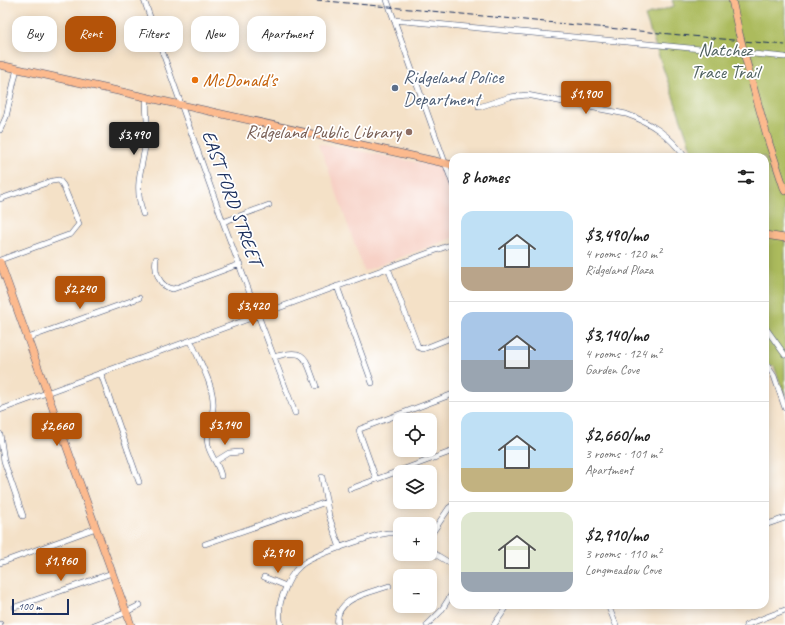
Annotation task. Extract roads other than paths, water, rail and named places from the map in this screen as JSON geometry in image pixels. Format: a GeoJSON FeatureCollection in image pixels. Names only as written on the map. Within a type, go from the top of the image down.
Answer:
{"type":"FeatureCollection","features":[{"type":"Feature","properties":{"kind":"main road"},"geometry":{"type":"LineString","coordinates":[[732,0],[748,68],[769,143],[785,191]]}},
{"type":"Feature","properties":{"kind":"main road"},"geometry":{"type":"LineString","coordinates":[[0,65],[449,164]]}},
{"type":"Feature","properties":{"kind":"main road"},"geometry":{"type":"LineString","coordinates":[[769,235],[785,238]]}},
{"type":"Feature","properties":{"kind":"main road"},"geometry":{"type":"LineString","coordinates":[[0,261],[131,625]]}},
{"type":"Feature","properties":{"kind":"street","name":"EAST FORD STREET"},"geometry":{"type":"LineString","coordinates":[[144,0],[223,222],[295,413]]}},
{"type":"Feature","properties":{"kind":"street"},"geometry":{"type":"LineString","coordinates":[[387,0],[449,174]]}},
{"type":"Feature","properties":{"kind":"street"},"geometry":{"type":"LineString","coordinates":[[394,20],[785,56]]}},
{"type":"Feature","properties":{"kind":"street"},"geometry":{"type":"LineString","coordinates":[[0,130],[6,117],[17,68]]}},
{"type":"Feature","properties":{"kind":"street"},"geometry":{"type":"LineString","coordinates":[[479,107],[510,97],[527,95],[626,114],[641,119],[662,131],[681,153]]}},
{"type":"Feature","properties":{"kind":"street"},"geometry":{"type":"LineString","coordinates":[[142,214],[139,203],[138,176],[147,130],[147,97]]}},
{"type":"Feature","properties":{"kind":"street"},"geometry":{"type":"LineString","coordinates":[[0,199],[59,180],[64,185],[78,224],[71,234],[0,261]]}},
{"type":"Feature","properties":{"kind":"street"},"geometry":{"type":"LineString","coordinates":[[223,222],[268,205]]}},
{"type":"Feature","properties":{"kind":"street"},"geometry":{"type":"LineString","coordinates":[[0,410],[449,245]]}},
{"type":"Feature","properties":{"kind":"street"},"geometry":{"type":"LineString","coordinates":[[156,259],[155,267],[159,279],[165,286],[173,288],[240,264]]}},
{"type":"Feature","properties":{"kind":"street"},"geometry":{"type":"LineString","coordinates":[[388,268],[418,347],[423,349],[449,339]]}},
{"type":"Feature","properties":{"kind":"street"},"geometry":{"type":"LineString","coordinates":[[337,286],[372,383]]}},
{"type":"Feature","properties":{"kind":"street"},"geometry":{"type":"LineString","coordinates":[[28,338],[139,298]]}},
{"type":"Feature","properties":{"kind":"street"},"geometry":{"type":"LineString","coordinates":[[769,333],[785,355]]}},
{"type":"Feature","properties":{"kind":"street"},"geometry":{"type":"LineString","coordinates":[[191,341],[213,399],[213,409],[207,431],[208,443],[221,476]]}},
{"type":"Feature","properties":{"kind":"street"},"geometry":{"type":"LineString","coordinates":[[274,357],[289,352],[297,352],[302,355],[316,386]]}},
{"type":"Feature","properties":{"kind":"street"},"geometry":{"type":"LineString","coordinates":[[769,367],[772,371],[785,408]]}},
{"type":"Feature","properties":{"kind":"street"},"geometry":{"type":"LineString","coordinates":[[101,374],[139,482]]}},
{"type":"Feature","properties":{"kind":"street"},"geometry":{"type":"LineString","coordinates":[[376,480],[359,431],[360,429],[449,396]]}},
{"type":"Feature","properties":{"kind":"street"},"geometry":{"type":"LineString","coordinates":[[0,434],[4,461],[24,516]]}},
{"type":"Feature","properties":{"kind":"street"},"geometry":{"type":"LineString","coordinates":[[216,461],[229,454],[240,452]]}},
{"type":"Feature","properties":{"kind":"street"},"geometry":{"type":"LineString","coordinates":[[350,489],[449,453]]}},
{"type":"Feature","properties":{"kind":"street"},"geometry":{"type":"LineString","coordinates":[[322,476],[328,516],[340,548]]}},
{"type":"Feature","properties":{"kind":"street"},"geometry":{"type":"LineString","coordinates":[[205,544],[326,502]]}},
{"type":"Feature","properties":{"kind":"street"},"geometry":{"type":"LineString","coordinates":[[437,526],[449,508]]}},
{"type":"Feature","properties":{"kind":"street"},"geometry":{"type":"LineString","coordinates":[[769,524],[785,518]]}},
{"type":"Feature","properties":{"kind":"street"},"geometry":{"type":"LineString","coordinates":[[0,563],[96,528]]}},
{"type":"Feature","properties":{"kind":"street"},"geometry":{"type":"LineString","coordinates":[[281,625],[279,604],[286,586],[295,571],[305,562],[384,533],[393,533]]}},
{"type":"Feature","properties":{"kind":"street"},"geometry":{"type":"LineString","coordinates":[[437,556],[449,563]]}},
{"type":"Feature","properties":{"kind":"street"},"geometry":{"type":"LineString","coordinates":[[15,607],[112,573]]}},
{"type":"Feature","properties":{"kind":"street"},"geometry":{"type":"LineString","coordinates":[[264,577],[286,586]]}},
{"type":"Feature","properties":{"kind":"street"},"geometry":{"type":"LineString","coordinates":[[338,625],[338,612],[346,602],[389,586]]}},
{"type":"Feature","properties":{"kind":"street"},"geometry":{"type":"LineString","coordinates":[[427,625],[441,611],[449,598]]}},
{"type":"Feature","properties":{"kind":"street"},"geometry":{"type":"LineString","coordinates":[[94,625],[140,605]]}},
{"type":"Feature","properties":{"kind":"street"},"geometry":{"type":"LineString","coordinates":[[494,625],[505,609]]}},
{"type":"Feature","properties":{"kind":"street"},"geometry":{"type":"LineString","coordinates":[[610,609],[616,625]]}},
{"type":"Feature","properties":{"kind":"street"},"geometry":{"type":"LineString","coordinates":[[746,625],[785,610]]}},
{"type":"Feature","properties":{"kind":"railway"},"geometry":{"type":"LineString","coordinates":[[316,0],[785,45]]}},
{"type":"Feature","properties":{"kind":"place","name":"McDonald's"},"geometry":{"type":"Point","coordinates":[195,80]}},
{"type":"Feature","properties":{"kind":"place","name":"Ridgeland Police Department"},"geometry":{"type":"Point","coordinates":[395,88]}},
{"type":"Feature","properties":{"kind":"place","name":"Ridgeland Public Library"},"geometry":{"type":"Point","coordinates":[409,132]}},
{"type":"Feature","properties":{"kind":"park label","name":"Natchez Trace Trail"},"geometry":{"type":"Point","coordinates":[725,61]}}]}
